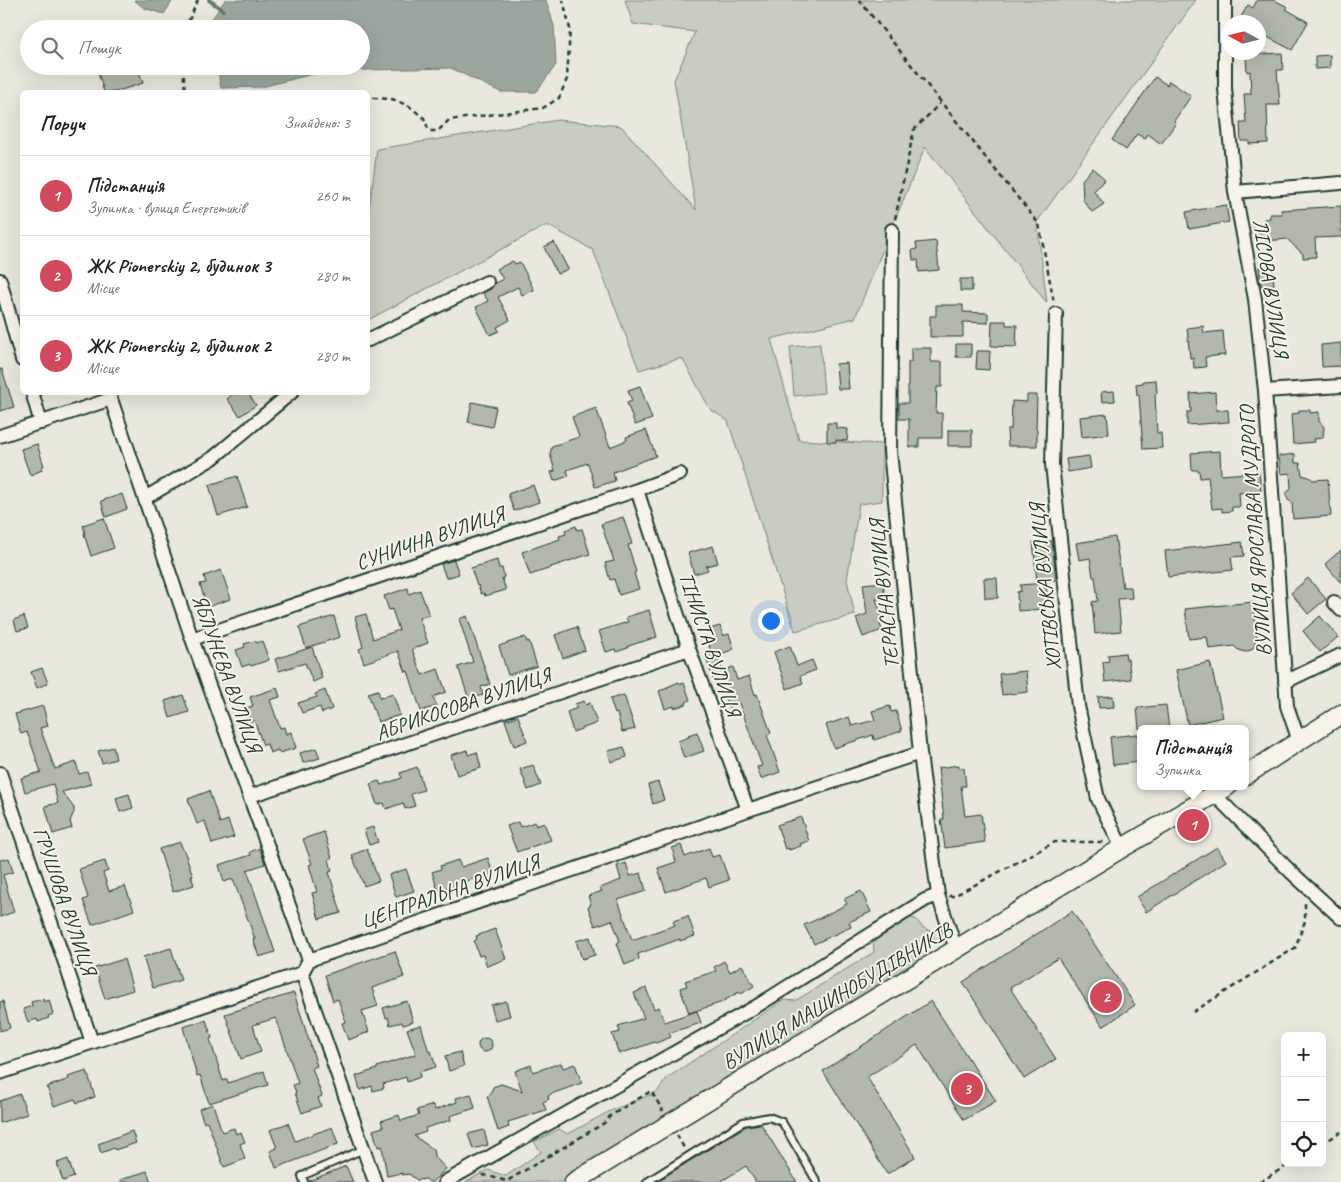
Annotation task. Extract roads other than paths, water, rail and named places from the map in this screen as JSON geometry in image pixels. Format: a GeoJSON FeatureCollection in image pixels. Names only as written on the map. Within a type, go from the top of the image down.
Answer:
{"type":"FeatureCollection","features":[{"type":"Feature","properties":{"kind":"street","name":"ЛІСОВА ВУЛИЦЯ"},"geometry":{"type":"LineString","coordinates":[[1225,0],[1226,89],[1235,192],[1255,299],[1265,391]]}},
{"type":"Feature","properties":{"kind":"street","name":"ЛІСОВА ВУЛИЦЯ"},"geometry":{"type":"LineString","coordinates":[[1235,192],[1341,183]]}},
{"type":"Feature","properties":{"kind":"street","name":"ТЕРАСНА ВУЛИЦЯ"},"geometry":{"type":"LineString","coordinates":[[892,230],[890,451],[920,754],[938,895],[956,950]]}},
{"type":"Feature","properties":{"kind":"street"},"geometry":{"type":"LineString","coordinates":[[0,280],[20,353]]}},
{"type":"Feature","properties":{"kind":"street"},"geometry":{"type":"LineString","coordinates":[[370,339],[487,282]]}},
{"type":"Feature","properties":{"kind":"street","name":"ХОТІВСЬКА ВУЛИЦЯ"},"geometry":{"type":"LineString","coordinates":[[1056,314],[1052,464],[1078,706],[1098,799],[1121,845]]}},
{"type":"Feature","properties":{"kind":"street","name":"ВУЛИЦЯ ЯРОСЛАВА МУДРОГО"},"geometry":{"type":"LineString","coordinates":[[1299,741],[1287,706],[1265,391],[1341,386]]}},
{"type":"Feature","properties":{"kind":"street"},"geometry":{"type":"LineString","coordinates":[[0,436],[41,423],[33,395]]}},
{"type":"Feature","properties":{"kind":"street"},"geometry":{"type":"LineString","coordinates":[[145,498],[213,458],[288,395]]}},
{"type":"Feature","properties":{"kind":"street","name":"ЯБЛУНЕВА ВУЛИЦЯ"},"geometry":{"type":"LineString","coordinates":[[41,423],[111,399],[192,639],[308,960]]}},
{"type":"Feature","properties":{"kind":"street","name":"СУНИЧНА ВУЛИЦЯ"},"geometry":{"type":"LineString","coordinates":[[192,639],[680,474]]}},
{"type":"Feature","properties":{"kind":"street","name":"ТІНИСТА ВУЛИЦЯ"},"geometry":{"type":"LineString","coordinates":[[637,490],[690,649],[748,810]]}},
{"type":"Feature","properties":{"kind":"street","name":"АБРИКОСОВА ВУЛИЦЯ"},"geometry":{"type":"LineString","coordinates":[[250,796],[690,649]]}},
{"type":"Feature","properties":{"kind":"street"},"geometry":{"type":"LineString","coordinates":[[1285,682],[1341,655]]}},
{"type":"Feature","properties":{"kind":"street"},"geometry":{"type":"LineString","coordinates":[[1249,773],[1341,714]]}},
{"type":"Feature","properties":{"kind":"street","name":"ЦЕНТРАЛЬНА ВУЛИЦЯ"},"geometry":{"type":"LineString","coordinates":[[308,960],[748,810],[920,754]]}},
{"type":"Feature","properties":{"kind":"street","name":"ГРУШОВА ВУЛИЦЯ"},"geometry":{"type":"LineString","coordinates":[[0,773],[92,1042]]}},
{"type":"Feature","properties":{"kind":"street"},"geometry":{"type":"LineString","coordinates":[[1222,790],[1290,871],[1341,918]]}},
{"type":"Feature","properties":{"kind":"street","name":"ВУЛИЦЯ МАШИНОБУДІВНИКІВ"},"geometry":{"type":"LineString","coordinates":[[585,1178],[670,1124],[956,950],[1121,845],[1222,790]]}},
{"type":"Feature","properties":{"kind":"street"},"geometry":{"type":"LineString","coordinates":[[445,1182],[757,1006],[925,900],[938,895]]}},
{"type":"Feature","properties":{"kind":"street"},"geometry":{"type":"LineString","coordinates":[[308,960],[302,973],[375,1182]]}},
{"type":"Feature","properties":{"kind":"street"},"geometry":{"type":"LineString","coordinates":[[0,1073],[302,973]]}},
{"type":"Feature","properties":{"kind":"lane"},"geometry":{"type":"LineString","coordinates":[[647,1182],[743,1122],[769,1117],[782,1122],[817,1182]]}},
{"type":"Feature","properties":{"kind":"lane"},"geometry":{"type":"LineString","coordinates":[[304,1182],[302,1176],[364,1150]]}},
{"type":"Feature","properties":{"kind":"waterway"},"geometry":{"type":"LineString","coordinates":[[209,0],[223,10]]}},
{"type":"Feature","properties":{"kind":"place","name":"Підстанція"},"geometry":{"type":"Point","coordinates":[1193,825]}},
{"type":"Feature","properties":{"kind":"place","name":"ЖК Pionerskiy 2, будинок 3"},"geometry":{"type":"Point","coordinates":[1106,997]}},
{"type":"Feature","properties":{"kind":"place","name":"ЖК Pionerskiy 2, будинок 2"},"geometry":{"type":"Point","coordinates":[967,1089]}}]}
